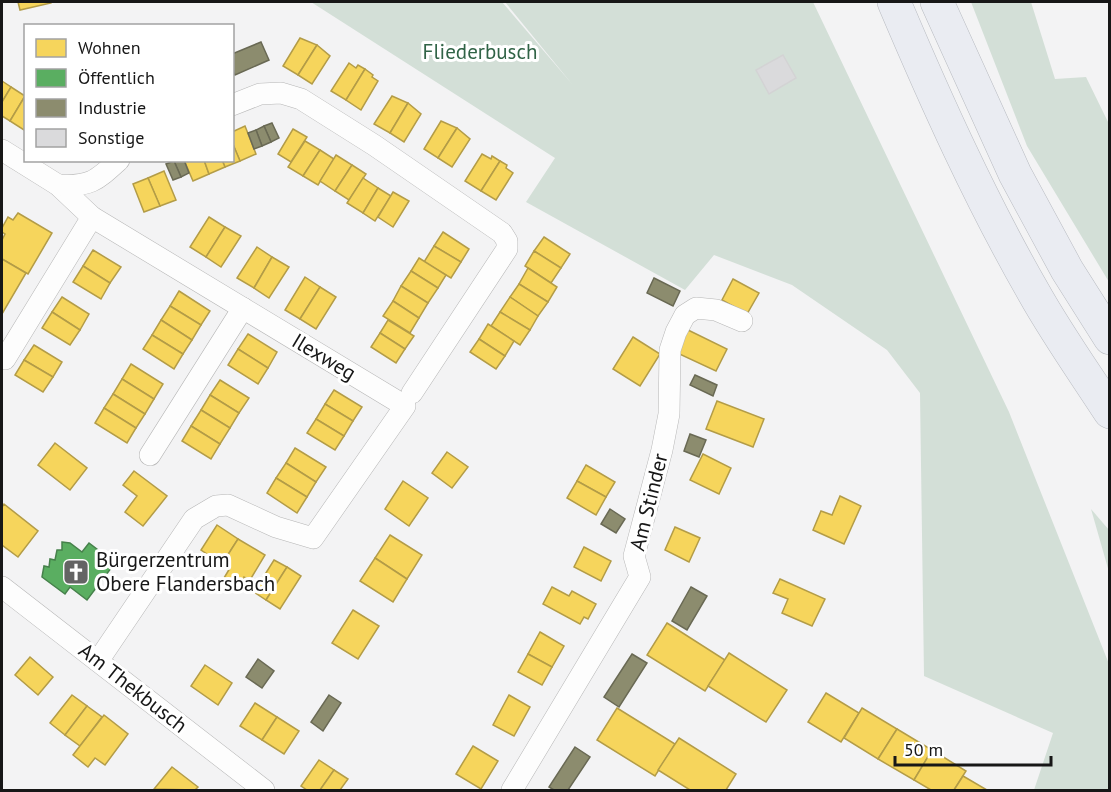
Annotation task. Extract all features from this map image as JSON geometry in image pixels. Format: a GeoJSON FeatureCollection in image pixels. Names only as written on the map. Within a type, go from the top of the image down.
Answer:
{"type":"FeatureCollection","features":[{"type":"Feature","properties":{"kind":"highway"},"geometry":{"type":"LineString","coordinates":[[894,2],[937,104],[980,193],[1035,294],[1110,412]]}},
{"type":"Feature","properties":{"kind":"highway"},"geometry":{"type":"LineString","coordinates":[[937,2],[1015,174],[1067,270],[1110,338]]}},
{"type":"Feature","properties":{"kind":"street"},"geometry":{"type":"LineString","coordinates":[[98,661],[194,519],[216,506],[228,505],[276,527],[313,538],[408,400],[507,249],[507,241],[502,233],[374,145],[300,99],[281,93],[260,94],[234,104]]}},
{"type":"Feature","properties":{"kind":"street","name":"Ilexweg"},"geometry":{"type":"LineString","coordinates":[[2,150],[58,185],[92,217],[243,308],[408,400]]}},
{"type":"Feature","properties":{"kind":"street"},"geometry":{"type":"LineString","coordinates":[[58,185],[79,186],[92,182],[117,162]]}},
{"type":"Feature","properties":{"kind":"street"},"geometry":{"type":"LineString","coordinates":[[5,359],[92,217]]}},
{"type":"Feature","properties":{"kind":"street"},"geometry":{"type":"LineString","coordinates":[[150,455],[243,308]]}},
{"type":"Feature","properties":{"kind":"street","name":"Am Stinder"},"geometry":{"type":"LineString","coordinates":[[512,790],[640,577],[634,556],[662,450],[669,414],[670,350],[676,332],[685,315],[696,308],[716,310],[742,321]]}},
{"type":"Feature","properties":{"kind":"street","name":"Am Thekbusch"},"geometry":{"type":"LineString","coordinates":[[2,587],[264,790]]}},
{"type":"Feature","properties":{"kind":"green space","name":"Fliederbusch"},"geometry":{"type":"Polygon","coordinates":[[[311,2],[502,2],[572,84],[505,2],[813,2],[1009,412],[1109,664],[1109,790],[1034,790],[1053,733],[924,676],[920,393],[887,350],[792,285],[714,255],[685,290],[526,202],[555,158],[311,2]]]}},
{"type":"Feature","properties":{"kind":"green space"},"geometry":{"type":"Polygon","coordinates":[[[971,2],[1031,2],[1055,79],[1086,77],[1109,124],[1109,282],[1027,146],[971,2]]]}},
{"type":"Feature","properties":{"kind":"green space"},"geometry":{"type":"Polygon","coordinates":[[[1091,509],[1109,530],[1109,572],[1091,509]]]}},
{"type":"Feature","properties":{"kind":"building: Wohnen"},"geometry":{"type":"Polygon","coordinates":[[[18,2],[51,2],[51,3],[20,10],[18,2]]]}},
{"type":"Feature","properties":{"kind":"building: Wohnen"},"geometry":{"type":"Polygon","coordinates":[[[300,38],[317,45],[298,75],[283,66],[300,38]]]}},
{"type":"Feature","properties":{"kind":"building: Wohnen"},"geometry":{"type":"Polygon","coordinates":[[[317,45],[330,56],[312,84],[298,75],[317,45]]]}},
{"type":"Feature","properties":{"kind":"building: Wohnen"},"geometry":{"type":"Polygon","coordinates":[[[349,63],[356,68],[358,65],[365,69],[346,100],[331,91],[349,63]]]}},
{"type":"Feature","properties":{"kind":"building: Wohnen"},"geometry":{"type":"Polygon","coordinates":[[[365,69],[378,81],[361,110],[346,100],[365,69]]]}},
{"type":"Feature","properties":{"kind":"building: Wohnen"},"geometry":{"type":"Polygon","coordinates":[[[2,81],[11,87],[2,102],[2,81]]]}},
{"type":"Feature","properties":{"kind":"building: Wohnen"},"geometry":{"type":"Polygon","coordinates":[[[11,87],[24,95],[10,121],[2,116],[2,102],[11,87]]]}},
{"type":"Feature","properties":{"kind":"building: Wohnen"},"geometry":{"type":"Polygon","coordinates":[[[392,96],[408,103],[390,133],[374,124],[392,96]]]}},
{"type":"Feature","properties":{"kind":"building: Wohnen"},"geometry":{"type":"Polygon","coordinates":[[[24,98],[24,130],[10,121],[24,98]]]}},
{"type":"Feature","properties":{"kind":"building: Wohnen"},"geometry":{"type":"Polygon","coordinates":[[[408,103],[421,114],[404,142],[390,133],[408,103]]]}},
{"type":"Feature","properties":{"kind":"building: Wohnen"},"geometry":{"type":"Polygon","coordinates":[[[441,121],[457,128],[438,158],[424,149],[441,121]]]}},
{"type":"Feature","properties":{"kind":"building: Wohnen"},"geometry":{"type":"Polygon","coordinates":[[[245,126],[256,154],[240,161],[234,147],[234,131],[245,126]]]}},
{"type":"Feature","properties":{"kind":"building: Wohnen"},"geometry":{"type":"Polygon","coordinates":[[[457,128],[470,139],[452,167],[438,158],[457,128]]]}},
{"type":"Feature","properties":{"kind":"building: Wohnen"},"geometry":{"type":"Polygon","coordinates":[[[293,129],[307,137],[291,162],[278,154],[293,129]]]}},
{"type":"Feature","properties":{"kind":"building: Wohnen"},"geometry":{"type":"Polygon","coordinates":[[[305,141],[320,150],[303,176],[288,167],[305,141]]]}},
{"type":"Feature","properties":{"kind":"building: Wohnen"},"geometry":{"type":"Polygon","coordinates":[[[234,147],[240,161],[225,167],[223,162],[234,162],[234,147]]]}},
{"type":"Feature","properties":{"kind":"building: Wohnen"},"geometry":{"type":"Polygon","coordinates":[[[320,150],[334,159],[318,185],[303,176],[320,150]]]}},
{"type":"Feature","properties":{"kind":"building: Wohnen"},"geometry":{"type":"Polygon","coordinates":[[[482,154],[500,161],[481,191],[465,181],[482,154]]]}},
{"type":"Feature","properties":{"kind":"building: Wohnen"},"geometry":{"type":"Polygon","coordinates":[[[336,155],[352,165],[335,191],[320,181],[336,155]]]}},
{"type":"Feature","properties":{"kind":"building: Wohnen"},"geometry":{"type":"Polygon","coordinates":[[[500,161],[507,165],[506,168],[513,173],[496,200],[481,191],[500,161]]]}},
{"type":"Feature","properties":{"kind":"building: Wohnen"},"geometry":{"type":"Polygon","coordinates":[[[185,162],[205,162],[209,174],[193,181],[185,162]]]}},
{"type":"Feature","properties":{"kind":"building: Wohnen"},"geometry":{"type":"Polygon","coordinates":[[[205,162],[223,162],[225,167],[209,174],[205,162]]]}},
{"type":"Feature","properties":{"kind":"building: Wohnen"},"geometry":{"type":"Polygon","coordinates":[[[352,165],[366,174],[349,200],[335,191],[352,165]]]}},
{"type":"Feature","properties":{"kind":"building: Wohnen"},"geometry":{"type":"Polygon","coordinates":[[[164,171],[176,200],[160,206],[148,178],[164,171]]]}},
{"type":"Feature","properties":{"kind":"building: Wohnen"},"geometry":{"type":"Polygon","coordinates":[[[148,178],[160,206],[144,212],[133,184],[148,178]]]}},
{"type":"Feature","properties":{"kind":"building: Wohnen"},"geometry":{"type":"Polygon","coordinates":[[[363,178],[378,188],[363,213],[347,203],[363,178]]]}},
{"type":"Feature","properties":{"kind":"building: Wohnen"},"geometry":{"type":"Polygon","coordinates":[[[378,188],[391,196],[375,221],[363,213],[378,188]]]}},
{"type":"Feature","properties":{"kind":"building: Wohnen"},"geometry":{"type":"Polygon","coordinates":[[[393,192],[409,201],[393,227],[378,217],[393,192]]]}},
{"type":"Feature","properties":{"kind":"building: Wohnen"},"geometry":{"type":"Polygon","coordinates":[[[18,213],[52,233],[28,274],[2,259],[2,240],[5,234],[2,228],[8,217],[13,220],[18,213]]]}},
{"type":"Feature","properties":{"kind":"building: Wohnen"},"geometry":{"type":"Polygon","coordinates":[[[209,217],[225,227],[206,257],[190,247],[209,217]]]}},
{"type":"Feature","properties":{"kind":"building: Wohnen"},"geometry":{"type":"Polygon","coordinates":[[[225,227],[241,236],[221,267],[206,257],[225,227]]]}},
{"type":"Feature","properties":{"kind":"building: Wohnen"},"geometry":{"type":"Polygon","coordinates":[[[443,232],[469,249],[461,262],[434,246],[443,232]]]}},
{"type":"Feature","properties":{"kind":"building: Wohnen"},"geometry":{"type":"Polygon","coordinates":[[[544,237],[570,254],[561,268],[534,251],[544,237]]]}},
{"type":"Feature","properties":{"kind":"building: Wohnen"},"geometry":{"type":"Polygon","coordinates":[[[434,246],[461,262],[451,278],[424,262],[434,246]]]}},
{"type":"Feature","properties":{"kind":"building: Wohnen"},"geometry":{"type":"Polygon","coordinates":[[[257,247],[272,257],[254,288],[237,278],[257,247]]]}},
{"type":"Feature","properties":{"kind":"building: Wohnen"},"geometry":{"type":"Polygon","coordinates":[[[93,250],[121,267],[110,283],[83,266],[93,250]]]}},
{"type":"Feature","properties":{"kind":"building: Wohnen"},"geometry":{"type":"Polygon","coordinates":[[[534,251],[561,268],[551,283],[525,266],[534,251]]]}},
{"type":"Feature","properties":{"kind":"building: Wohnen"},"geometry":{"type":"Polygon","coordinates":[[[272,257],[289,267],[269,298],[254,288],[272,257]]]}},
{"type":"Feature","properties":{"kind":"building: Wohnen"},"geometry":{"type":"Polygon","coordinates":[[[419,258],[446,275],[438,288],[411,271],[419,258]]]}},
{"type":"Feature","properties":{"kind":"building: Wohnen"},"geometry":{"type":"Polygon","coordinates":[[[2,259],[26,273],[2,314],[2,259]]]}},
{"type":"Feature","properties":{"kind":"building: Wohnen"},"geometry":{"type":"Polygon","coordinates":[[[83,266],[110,283],[101,299],[73,282],[83,266]]]}},
{"type":"Feature","properties":{"kind":"building: Wohnen"},"geometry":{"type":"Polygon","coordinates":[[[528,268],[557,287],[548,302],[519,284],[528,268]]]}},
{"type":"Feature","properties":{"kind":"building: Wohnen"},"geometry":{"type":"Polygon","coordinates":[[[411,271],[438,288],[428,303],[401,286],[411,271]]]}},
{"type":"Feature","properties":{"kind":"building: Wohnen"},"geometry":{"type":"Polygon","coordinates":[[[305,277],[320,287],[300,319],[285,310],[305,277]]]}},
{"type":"Feature","properties":{"kind":"building: Wohnen"},"geometry":{"type":"Polygon","coordinates":[[[733,279],[759,293],[747,314],[722,300],[733,279]]]}},
{"type":"Feature","properties":{"kind":"building: Wohnen"},"geometry":{"type":"Polygon","coordinates":[[[519,284],[548,302],[538,316],[510,297],[519,284]]]}},
{"type":"Feature","properties":{"kind":"building: Wohnen"},"geometry":{"type":"Polygon","coordinates":[[[401,286],[428,303],[419,318],[393,301],[401,286]]]}},
{"type":"Feature","properties":{"kind":"building: Wohnen"},"geometry":{"type":"Polygon","coordinates":[[[320,287],[336,297],[316,329],[300,319],[320,287]]]}},
{"type":"Feature","properties":{"kind":"building: Wohnen"},"geometry":{"type":"Polygon","coordinates":[[[179,291],[210,311],[201,325],[170,306],[179,291]]]}},
{"type":"Feature","properties":{"kind":"building: Wohnen"},"geometry":{"type":"Polygon","coordinates":[[[62,297],[89,314],[80,330],[52,312],[62,297]]]}},
{"type":"Feature","properties":{"kind":"building: Wohnen"},"geometry":{"type":"Polygon","coordinates":[[[510,297],[538,316],[530,330],[500,312],[510,297]]]}},
{"type":"Feature","properties":{"kind":"building: Wohnen"},"geometry":{"type":"Polygon","coordinates":[[[393,301],[419,318],[410,333],[383,316],[393,301]]]}},
{"type":"Feature","properties":{"kind":"building: Wohnen"},"geometry":{"type":"Polygon","coordinates":[[[170,306],[201,325],[192,340],[161,320],[170,306]]]}},
{"type":"Feature","properties":{"kind":"building: Wohnen"},"geometry":{"type":"Polygon","coordinates":[[[52,312],[80,330],[70,345],[42,328],[52,312]]]}},
{"type":"Feature","properties":{"kind":"building: Wohnen"},"geometry":{"type":"Polygon","coordinates":[[[500,312],[530,330],[520,345],[491,326],[500,312]]]}},
{"type":"Feature","properties":{"kind":"building: Wohnen"},"geometry":{"type":"Polygon","coordinates":[[[161,320],[192,340],[183,354],[152,335],[161,320]]]}},
{"type":"Feature","properties":{"kind":"building: Wohnen"},"geometry":{"type":"Polygon","coordinates":[[[388,320],[414,336],[405,349],[380,333],[388,320]]]}},
{"type":"Feature","properties":{"kind":"building: Wohnen"},"geometry":{"type":"Polygon","coordinates":[[[488,324],[514,341],[505,356],[479,339],[488,324]]]}},
{"type":"Feature","properties":{"kind":"building: Wohnen"},"geometry":{"type":"Polygon","coordinates":[[[686,329],[727,349],[716,371],[675,352],[686,329]]]}},
{"type":"Feature","properties":{"kind":"building: Wohnen"},"geometry":{"type":"Polygon","coordinates":[[[380,333],[405,349],[396,363],[371,347],[380,333]]]}},
{"type":"Feature","properties":{"kind":"building: Wohnen"},"geometry":{"type":"Polygon","coordinates":[[[248,334],[277,352],[268,368],[238,349],[248,334]]]}},
{"type":"Feature","properties":{"kind":"building: Wohnen"},"geometry":{"type":"Polygon","coordinates":[[[152,335],[183,354],[174,369],[143,349],[152,335]]]}},
{"type":"Feature","properties":{"kind":"building: Wohnen"},"geometry":{"type":"Polygon","coordinates":[[[633,337],[660,354],[640,386],[613,369],[633,337]]]}},
{"type":"Feature","properties":{"kind":"building: Wohnen"},"geometry":{"type":"Polygon","coordinates":[[[479,339],[505,356],[496,369],[470,352],[479,339]]]}},
{"type":"Feature","properties":{"kind":"building: Wohnen"},"geometry":{"type":"Polygon","coordinates":[[[34,345],[62,362],[53,377],[24,360],[34,345]]]}},
{"type":"Feature","properties":{"kind":"building: Wohnen"},"geometry":{"type":"Polygon","coordinates":[[[238,349],[268,368],[258,384],[228,365],[238,349]]]}},
{"type":"Feature","properties":{"kind":"building: Wohnen"},"geometry":{"type":"Polygon","coordinates":[[[24,360],[53,377],[43,392],[15,375],[24,360]]]}},
{"type":"Feature","properties":{"kind":"building: Wohnen"},"geometry":{"type":"Polygon","coordinates":[[[131,364],[163,384],[154,399],[122,379],[131,364]]]}},
{"type":"Feature","properties":{"kind":"building: Wohnen"},"geometry":{"type":"Polygon","coordinates":[[[122,379],[154,399],[145,414],[113,394],[122,379]]]}},
{"type":"Feature","properties":{"kind":"building: Wohnen"},"geometry":{"type":"Polygon","coordinates":[[[220,380],[249,398],[239,413],[210,395],[220,380]]]}},
{"type":"Feature","properties":{"kind":"building: Wohnen"},"geometry":{"type":"Polygon","coordinates":[[[334,390],[362,407],[353,421],[325,404],[334,390]]]}},
{"type":"Feature","properties":{"kind":"building: Wohnen"},"geometry":{"type":"Polygon","coordinates":[[[113,394],[145,414],[136,428],[104,408],[113,394]]]}},
{"type":"Feature","properties":{"kind":"building: Wohnen"},"geometry":{"type":"Polygon","coordinates":[[[210,395],[239,413],[230,428],[201,410],[210,395]]]}},
{"type":"Feature","properties":{"kind":"building: Wohnen"},"geometry":{"type":"Polygon","coordinates":[[[717,401],[764,419],[753,447],[706,429],[717,401]]]}},
{"type":"Feature","properties":{"kind":"building: Wohnen"},"geometry":{"type":"Polygon","coordinates":[[[325,404],[353,421],[344,436],[316,419],[325,404]]]}},
{"type":"Feature","properties":{"kind":"building: Wohnen"},"geometry":{"type":"Polygon","coordinates":[[[104,408],[136,428],[127,443],[95,423],[104,408]]]}},
{"type":"Feature","properties":{"kind":"building: Wohnen"},"geometry":{"type":"Polygon","coordinates":[[[201,410],[230,428],[220,444],[191,426],[201,410]]]}},
{"type":"Feature","properties":{"kind":"building: Wohnen"},"geometry":{"type":"Polygon","coordinates":[[[316,419],[344,436],[335,450],[307,433],[316,419]]]}},
{"type":"Feature","properties":{"kind":"building: Wohnen"},"geometry":{"type":"Polygon","coordinates":[[[191,426],[220,444],[211,459],[182,441],[191,426]]]}},
{"type":"Feature","properties":{"kind":"building: Wohnen"},"geometry":{"type":"Polygon","coordinates":[[[55,443],[87,468],[70,490],[38,465],[55,443]]]}},
{"type":"Feature","properties":{"kind":"building: Wohnen"},"geometry":{"type":"Polygon","coordinates":[[[295,448],[326,467],[316,482],[286,463],[295,448]]]}},
{"type":"Feature","properties":{"kind":"building: Wohnen"},"geometry":{"type":"Polygon","coordinates":[[[447,452],[468,467],[452,488],[432,473],[447,452]]]}},
{"type":"Feature","properties":{"kind":"building: Wohnen"},"geometry":{"type":"Polygon","coordinates":[[[703,454],[731,468],[719,494],[690,480],[703,454]]]}},
{"type":"Feature","properties":{"kind":"building: Wohnen"},"geometry":{"type":"Polygon","coordinates":[[[286,463],[316,482],[307,497],[276,478],[286,463]]]}},
{"type":"Feature","properties":{"kind":"building: Wohnen"},"geometry":{"type":"Polygon","coordinates":[[[586,465],[615,482],[606,497],[577,481],[586,465]]]}},
{"type":"Feature","properties":{"kind":"building: Wohnen"},"geometry":{"type":"Polygon","coordinates":[[[134,471],[167,496],[143,526],[125,512],[137,496],[123,485],[134,471]]]}},
{"type":"Feature","properties":{"kind":"building: Wohnen"},"geometry":{"type":"Polygon","coordinates":[[[276,478],[307,497],[297,513],[267,493],[276,478]]]}},
{"type":"Feature","properties":{"kind":"building: Wohnen"},"geometry":{"type":"Polygon","coordinates":[[[403,481],[428,498],[409,526],[385,509],[403,481]]]}},
{"type":"Feature","properties":{"kind":"building: Wohnen"},"geometry":{"type":"Polygon","coordinates":[[[577,481],[606,497],[596,515],[567,498],[577,481]]]}},
{"type":"Feature","properties":{"kind":"building: Wohnen"},"geometry":{"type":"Polygon","coordinates":[[[840,496],[861,506],[844,544],[813,530],[821,511],[832,515],[840,496]]]}},
{"type":"Feature","properties":{"kind":"building: Wohnen"},"geometry":{"type":"Polygon","coordinates":[[[4,504],[38,531],[18,557],[2,545],[2,507],[4,504]]]}},
{"type":"Feature","properties":{"kind":"building: Wohnen"},"geometry":{"type":"Polygon","coordinates":[[[217,525],[238,539],[222,564],[201,550],[217,525]]]}},
{"type":"Feature","properties":{"kind":"building: Wohnen"},"geometry":{"type":"Polygon","coordinates":[[[675,527],[700,538],[689,562],[665,550],[675,527]]]}},
{"type":"Feature","properties":{"kind":"building: Wohnen"},"geometry":{"type":"Polygon","coordinates":[[[390,535],[422,555],[407,579],[375,558],[390,535]]]}},
{"type":"Feature","properties":{"kind":"building: Wohnen"},"geometry":{"type":"Polygon","coordinates":[[[238,539],[265,555],[250,580],[244,577],[243,582],[233,588],[225,583],[224,578],[230,568],[222,564],[238,539]]]}},
{"type":"Feature","properties":{"kind":"building: Wohnen"},"geometry":{"type":"Polygon","coordinates":[[[584,547],[611,561],[601,581],[574,567],[584,547]]]}},
{"type":"Feature","properties":{"kind":"building: Wohnen"},"geometry":{"type":"Polygon","coordinates":[[[375,558],[407,579],[393,602],[360,581],[375,558]]]}},
{"type":"Feature","properties":{"kind":"building: Wohnen"},"geometry":{"type":"Polygon","coordinates":[[[274,560],[287,567],[266,600],[254,592],[274,560]]]}},
{"type":"Feature","properties":{"kind":"building: Wohnen"},"geometry":{"type":"Polygon","coordinates":[[[287,567],[301,576],[280,609],[266,600],[287,567]]]}},
{"type":"Feature","properties":{"kind":"building: Wohnen"},"geometry":{"type":"Polygon","coordinates":[[[780,579],[825,599],[812,626],[782,613],[788,599],[773,593],[780,579]]]}},
{"type":"Feature","properties":{"kind":"building: Wohnen"},"geometry":{"type":"Polygon","coordinates":[[[552,587],[569,596],[572,591],[596,604],[588,619],[584,617],[580,624],[543,604],[552,587]]]}},
{"type":"Feature","properties":{"kind":"building: Wohnen"},"geometry":{"type":"Polygon","coordinates":[[[353,610],[379,626],[358,659],[332,643],[353,610]]]}},
{"type":"Feature","properties":{"kind":"building: Wohnen"},"geometry":{"type":"Polygon","coordinates":[[[667,623],[725,660],[705,691],[647,655],[667,623]]]}},
{"type":"Feature","properties":{"kind":"building: Wohnen"},"geometry":{"type":"Polygon","coordinates":[[[540,632],[564,646],[552,667],[528,654],[540,632]]]}},
{"type":"Feature","properties":{"kind":"building: Wohnen"},"geometry":{"type":"Polygon","coordinates":[[[729,653],[787,690],[766,722],[708,686],[729,653]]]}},
{"type":"Feature","properties":{"kind":"building: Wohnen"},"geometry":{"type":"Polygon","coordinates":[[[528,654],[552,667],[542,685],[518,672],[528,654]]]}},
{"type":"Feature","properties":{"kind":"building: Wohnen"},"geometry":{"type":"Polygon","coordinates":[[[30,657],[53,677],[38,695],[15,675],[30,657]]]}},
{"type":"Feature","properties":{"kind":"building: Wohnen"},"geometry":{"type":"Polygon","coordinates":[[[205,665],[232,683],[218,705],[191,686],[205,665]]]}},
{"type":"Feature","properties":{"kind":"building: Wohnen"},"geometry":{"type":"Polygon","coordinates":[[[826,693],[859,713],[841,742],[808,722],[826,693]]]}},
{"type":"Feature","properties":{"kind":"building: Wohnen"},"geometry":{"type":"Polygon","coordinates":[[[72,695],[87,706],[65,735],[50,723],[72,695]]]}},
{"type":"Feature","properties":{"kind":"building: Wohnen"},"geometry":{"type":"Polygon","coordinates":[[[509,695],[530,707],[514,736],[493,725],[509,695]]]}},
{"type":"Feature","properties":{"kind":"building: Wohnen"},"geometry":{"type":"Polygon","coordinates":[[[255,703],[277,717],[262,740],[240,726],[255,703]]]}},
{"type":"Feature","properties":{"kind":"building: Wohnen"},"geometry":{"type":"Polygon","coordinates":[[[87,706],[102,717],[80,746],[65,735],[87,706]]]}},
{"type":"Feature","properties":{"kind":"building: Wohnen"},"geometry":{"type":"Polygon","coordinates":[[[617,708],[675,744],[655,776],[597,740],[617,708]]]}},
{"type":"Feature","properties":{"kind":"building: Wohnen"},"geometry":{"type":"Polygon","coordinates":[[[862,708],[897,729],[878,759],[844,738],[862,708]]]}},
{"type":"Feature","properties":{"kind":"building: Wohnen"},"geometry":{"type":"Polygon","coordinates":[[[104,715],[128,734],[105,765],[95,758],[88,767],[73,755],[104,715]]]}},
{"type":"Feature","properties":{"kind":"building: Wohnen"},"geometry":{"type":"Polygon","coordinates":[[[277,717],[299,731],[284,754],[262,740],[277,717]]]}},
{"type":"Feature","properties":{"kind":"building: Wohnen"},"geometry":{"type":"Polygon","coordinates":[[[897,729],[932,750],[914,780],[878,759],[897,729]]]}},
{"type":"Feature","properties":{"kind":"building: Wohnen"},"geometry":{"type":"Polygon","coordinates":[[[679,738],[736,774],[726,790],[690,790],[658,770],[679,738]]]}},
{"type":"Feature","properties":{"kind":"building: Wohnen"},"geometry":{"type":"Polygon","coordinates":[[[473,746],[498,761],[481,789],[456,774],[473,746]]]}},
{"type":"Feature","properties":{"kind":"building: Wohnen"},"geometry":{"type":"Polygon","coordinates":[[[932,750],[966,771],[954,790],[931,790],[914,780],[932,750]]]}},
{"type":"Feature","properties":{"kind":"building: Wohnen"},"geometry":{"type":"Polygon","coordinates":[[[319,760],[334,770],[320,790],[307,790],[301,786],[319,760]]]}},
{"type":"Feature","properties":{"kind":"building: Wohnen"},"geometry":{"type":"Polygon","coordinates":[[[172,767],[198,787],[195,790],[154,789],[172,767]]]}},
{"type":"Feature","properties":{"kind":"building: Wohnen"},"geometry":{"type":"Polygon","coordinates":[[[334,770],[348,779],[340,790],[320,790],[334,770]]]}},
{"type":"Feature","properties":{"kind":"building: Wohnen"},"geometry":{"type":"Polygon","coordinates":[[[963,776],[987,790],[954,790],[963,776]]]}},
{"type":"Feature","properties":{"kind":"building: Öffentlich","name":"Bürgerzentrum Obere Flandersbach"},"geometry":{"type":"Polygon","coordinates":[[[62,542],[70,543],[82,552],[89,543],[115,563],[87,600],[70,587],[65,594],[42,577],[44,566],[49,567],[50,559],[55,560],[57,550],[62,550],[62,542]]]}},
{"type":"Feature","properties":{"kind":"building: Industrie"},"geometry":{"type":"Polygon","coordinates":[[[261,42],[269,60],[235,75],[234,53],[261,42]]]}},
{"type":"Feature","properties":{"kind":"building: Industrie"},"geometry":{"type":"Polygon","coordinates":[[[272,123],[279,138],[271,142],[264,126],[272,123]]]}},
{"type":"Feature","properties":{"kind":"building: Industrie"},"geometry":{"type":"Polygon","coordinates":[[[264,126],[271,142],[262,146],[256,130],[264,126]]]}},
{"type":"Feature","properties":{"kind":"building: Industrie"},"geometry":{"type":"Polygon","coordinates":[[[256,130],[262,146],[254,149],[248,133],[256,130]]]}},
{"type":"Feature","properties":{"kind":"building: Industrie"},"geometry":{"type":"Polygon","coordinates":[[[174,162],[185,162],[189,173],[181,177],[174,162]]]}},
{"type":"Feature","properties":{"kind":"building: Industrie"},"geometry":{"type":"Polygon","coordinates":[[[174,162],[181,177],[173,180],[166,164],[174,162]]]}},
{"type":"Feature","properties":{"kind":"building: Industrie"},"geometry":{"type":"Polygon","coordinates":[[[654,278],[680,291],[673,306],[647,293],[654,278]]]}},
{"type":"Feature","properties":{"kind":"building: Industrie"},"geometry":{"type":"Polygon","coordinates":[[[695,375],[717,385],[713,396],[690,385],[695,375]]]}},
{"type":"Feature","properties":{"kind":"building: Industrie"},"geometry":{"type":"Polygon","coordinates":[[[690,434],[706,440],[699,457],[684,451],[690,434]]]}},
{"type":"Feature","properties":{"kind":"building: Industrie"},"geometry":{"type":"Polygon","coordinates":[[[610,509],[625,519],[616,533],[601,524],[610,509]]]}},
{"type":"Feature","properties":{"kind":"building: Industrie"},"geometry":{"type":"Polygon","coordinates":[[[691,587],[707,596],[687,630],[672,621],[691,587]]]}},
{"type":"Feature","properties":{"kind":"building: Industrie"},"geometry":{"type":"Polygon","coordinates":[[[632,654],[647,663],[619,707],[604,697],[632,654]]]}},
{"type":"Feature","properties":{"kind":"building: Industrie"},"geometry":{"type":"Polygon","coordinates":[[[258,659],[274,671],[262,688],[246,677],[258,659]]]}},
{"type":"Feature","properties":{"kind":"building: Industrie"},"geometry":{"type":"Polygon","coordinates":[[[329,695],[341,703],[323,731],[311,722],[329,695]]]}},
{"type":"Feature","properties":{"kind":"building: Industrie"},"geometry":{"type":"Polygon","coordinates":[[[575,747],[590,757],[568,790],[554,790],[549,787],[575,747]]]}},
{"type":"Feature","properties":{"kind":"building: Sonstige"},"geometry":{"type":"Polygon","coordinates":[[[783,55],[796,78],[769,94],[756,70],[783,55]]]}},
{"type":"Feature","properties":{"kind":"place","name":"Bürgerzentrum Obere Flandersbach"},"geometry":{"type":"Point","coordinates":[76,572]}}]}
